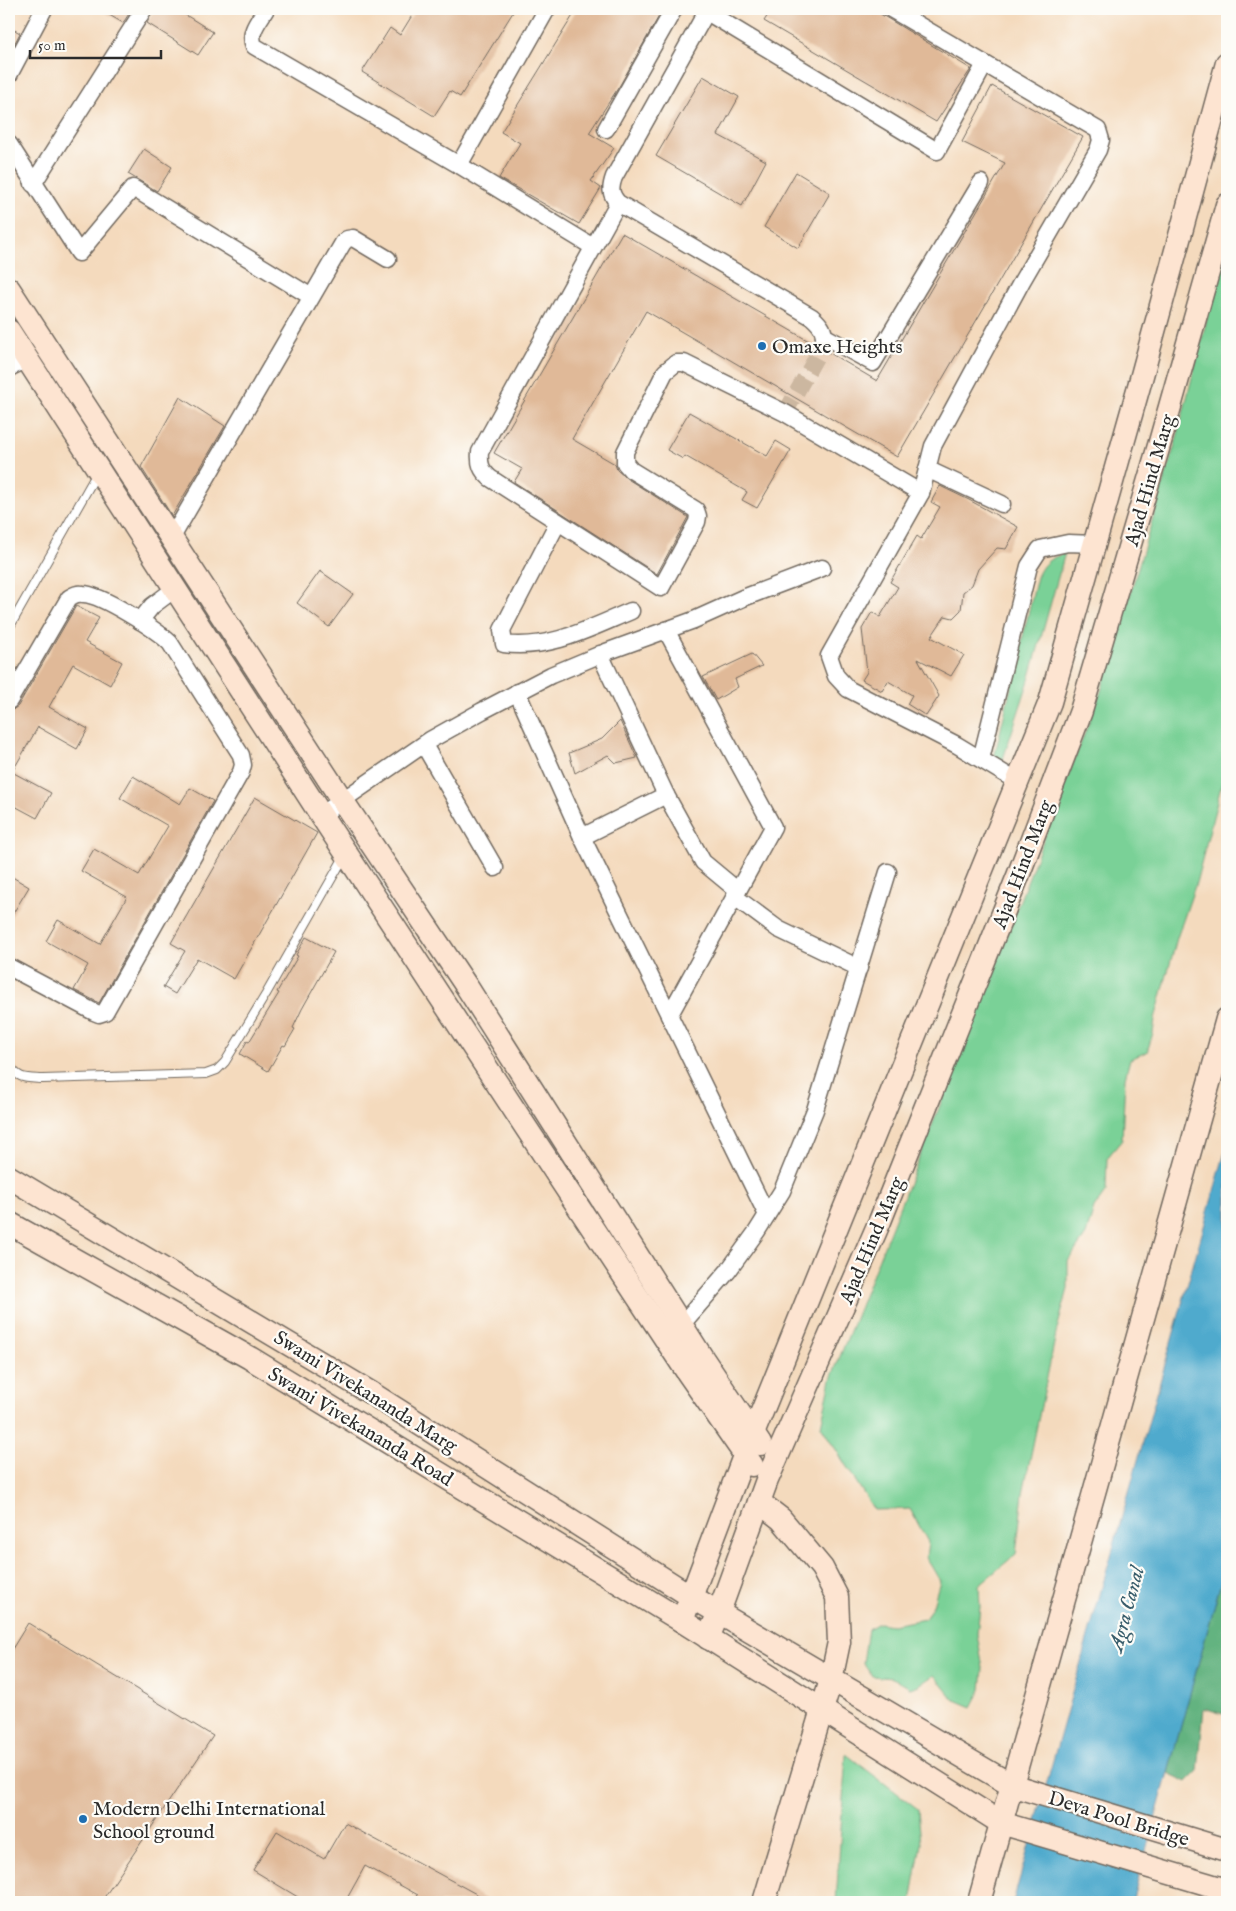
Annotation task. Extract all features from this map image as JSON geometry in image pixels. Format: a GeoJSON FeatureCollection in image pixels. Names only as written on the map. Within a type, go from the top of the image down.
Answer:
{"type":"FeatureCollection","features":[{"type":"Feature","properties":{"kind":"street"},"geometry":{"type":"LineString","coordinates":[[9,75],[44,9]]}},
{"type":"Feature","properties":{"kind":"street"},"geometry":{"type":"LineString","coordinates":[[33,184],[144,9]]}},
{"type":"Feature","properties":{"kind":"street"},"geometry":{"type":"LineString","coordinates":[[266,9],[252,32],[251,39],[254,46],[593,247]]}},
{"type":"Feature","properties":{"kind":"street"},"geometry":{"type":"LineString","coordinates":[[459,166],[547,9]]}},
{"type":"Feature","properties":{"kind":"street"},"geometry":{"type":"LineString","coordinates":[[606,130],[674,9]]}},
{"type":"Feature","properties":{"kind":"street"},"geometry":{"type":"LineString","coordinates":[[891,9],[1098,130],[1101,140],[1098,150],[1022,281],[937,438],[933,446],[920,494],[829,656],[836,676],[848,689],[981,759],[1018,782]]}},
{"type":"Feature","properties":{"kind":"street"},"geometry":{"type":"LineString","coordinates":[[980,182],[873,362],[824,339],[822,326],[812,317],[618,203],[612,196],[611,187],[614,177],[705,10],[937,151],[985,64]]}},
{"type":"Feature","properties":{"kind":"street"},"geometry":{"type":"LineString","coordinates":[[682,1621],[744,1456],[1050,702],[1227,63]]}},
{"type":"Feature","properties":{"kind":"street"},"geometry":{"type":"LineString","coordinates":[[9,144],[79,253],[133,188],[310,296]]}},
{"type":"Feature","properties":{"kind":"street"},"geometry":{"type":"LineString","coordinates":[[618,203],[480,452],[482,471],[661,588],[697,522],[698,516],[696,510],[631,470],[626,463],[625,452],[666,372],[676,363],[684,363],[785,413],[920,494]]}},
{"type":"Feature","properties":{"kind":"street","name":"Ajad Hind Marg"},"geometry":{"type":"LineString","coordinates":[[708,1638],[762,1493],[880,1221],[1081,711],[1145,495],[1227,205]]}},
{"type":"Feature","properties":{"kind":"street"},"geometry":{"type":"LineString","coordinates":[[171,539],[310,296],[343,243],[347,239],[359,240],[388,259]]}},
{"type":"Feature","properties":{"kind":"street"},"geometry":{"type":"LineString","coordinates":[[9,289],[342,800],[467,987],[753,1435],[775,1462]]}},
{"type":"Feature","properties":{"kind":"street"},"geometry":{"type":"LineString","coordinates":[[9,331],[18,364],[99,470],[321,815],[682,1365],[744,1456],[762,1493],[822,1568],[837,1597],[839,1642],[831,1680],[764,1902]]}},
{"type":"Feature","properties":{"kind":"street"},"geometry":{"type":"LineString","coordinates":[[99,470],[121,462]]}},
{"type":"Feature","properties":{"kind":"street"},"geometry":{"type":"LineString","coordinates":[[927,469],[1002,504]]}},
{"type":"Feature","properties":{"kind":"street"},"geometry":{"type":"LineString","coordinates":[[1111,484],[1145,495]]}},
{"type":"Feature","properties":{"kind":"street"},"geometry":{"type":"LineString","coordinates":[[558,522],[502,630],[504,644],[516,645],[564,639],[631,611]]}},
{"type":"Feature","properties":{"kind":"street"},"geometry":{"type":"LineString","coordinates":[[981,759],[1029,566],[1040,549],[1068,543],[1095,544]]}},
{"type":"Feature","properties":{"kind":"street"},"geometry":{"type":"LineString","coordinates":[[321,815],[424,745],[517,692],[551,675],[600,654],[822,568]]}},
{"type":"Feature","properties":{"kind":"street"},"geometry":{"type":"LineString","coordinates":[[140,621],[152,606],[176,588]]}},
{"type":"Feature","properties":{"kind":"street"},"geometry":{"type":"LineString","coordinates":[[9,701],[69,598],[74,594],[96,596],[140,621],[163,636],[170,643],[241,754],[243,765],[241,772],[105,1012],[98,1014],[9,967]]}},
{"type":"Feature","properties":{"kind":"street"},"geometry":{"type":"LineString","coordinates":[[666,630],[773,827],[669,1016]]}},
{"type":"Feature","properties":{"kind":"street"},"geometry":{"type":"LineString","coordinates":[[600,654],[666,795],[703,862],[736,894],[778,929],[859,968]]}},
{"type":"Feature","properties":{"kind":"street"},"geometry":{"type":"LineString","coordinates":[[517,692],[582,837],[767,1215]]}},
{"type":"Feature","properties":{"kind":"street"},"geometry":{"type":"LineString","coordinates":[[424,745],[495,868]]}},
{"type":"Feature","properties":{"kind":"street"},"geometry":{"type":"LineString","coordinates":[[582,837],[666,795]]}},
{"type":"Feature","properties":{"kind":"street"},"geometry":{"type":"LineString","coordinates":[[682,1324],[728,1271],[782,1191],[815,1110],[888,872]]}},
{"type":"Feature","properties":{"kind":"street"},"geometry":{"type":"LineString","coordinates":[[979,1902],[1227,1019]]}},
{"type":"Feature","properties":{"kind":"street","name":"Swami Vivekananda Marg"},"geometry":{"type":"LineString","coordinates":[[9,1177],[371,1393],[692,1597],[831,1680]]}},
{"type":"Feature","properties":{"kind":"street","name":"Swami Vivekananda Road"},"geometry":{"type":"LineString","coordinates":[[9,1223],[250,1358],[682,1621],[1002,1823],[1227,1890]]}},
{"type":"Feature","properties":{"kind":"street","name":"Deva Pool Bridge"},"geometry":{"type":"LineString","coordinates":[[831,1680],[1011,1785],[1227,1850]]}},
{"type":"Feature","properties":{"kind":"lane"},"geometry":{"type":"LineString","coordinates":[[9,628],[99,470]]}},
{"type":"Feature","properties":{"kind":"lane"},"geometry":{"type":"LineString","coordinates":[[9,1064],[19,1076],[43,1079],[206,1074],[217,1070],[225,1062],[248,1024],[346,853]]}},
{"type":"Feature","properties":{"kind":"green space"},"geometry":{"type":"Polygon","coordinates":[[[1227,239],[1227,763],[1196,883],[1177,938],[1147,1052],[1130,1059],[1125,1078],[1122,1140],[1107,1158],[1106,1191],[1094,1208],[1086,1235],[1068,1261],[1068,1289],[1057,1329],[1023,1493],[1016,1554],[979,1585],[980,1607],[977,1634],[983,1668],[981,1690],[972,1707],[953,1699],[934,1675],[919,1685],[910,1688],[893,1678],[872,1676],[863,1663],[868,1629],[879,1623],[892,1625],[925,1619],[933,1605],[940,1581],[926,1557],[928,1542],[910,1509],[874,1510],[821,1426],[831,1379],[962,1050],[1101,691],[1176,441],[1227,239]]]}},
{"type":"Feature","properties":{"kind":"green space"},"geometry":{"type":"Polygon","coordinates":[[[1065,553],[1029,680],[1002,762],[994,758],[1037,577],[1042,567],[1048,561],[1065,553]]]}},
{"type":"Feature","properties":{"kind":"green space"},"geometry":{"type":"Polygon","coordinates":[[[1227,1560],[1227,1710],[1226,1715],[1204,1708],[1198,1771],[1187,1782],[1168,1773],[1227,1560]]]}},
{"type":"Feature","properties":{"kind":"green space"},"geometry":{"type":"Polygon","coordinates":[[[846,1754],[918,1809],[921,1844],[911,1902],[836,1902],[846,1754]]]}},
{"type":"Feature","properties":{"kind":"water","name":"Agra Canal"},"geometry":{"type":"Polygon","coordinates":[[[1227,1145],[1227,1560],[1132,1902],[1013,1902],[1227,1145]]]}},
{"type":"Feature","properties":{"kind":"building"},"geometry":{"type":"Polygon","coordinates":[[[99,9],[132,9],[123,23],[99,9]]]}},
{"type":"Feature","properties":{"kind":"building"},"geometry":{"type":"Polygon","coordinates":[[[154,9],[176,9],[213,32],[198,55],[147,23],[154,9]]]}},
{"type":"Feature","properties":{"kind":"building"},"geometry":{"type":"Polygon","coordinates":[[[416,9],[515,9],[460,97],[450,91],[434,116],[362,72],[390,28],[400,35],[416,9]]]}},
{"type":"Feature","properties":{"kind":"building"},"geometry":{"type":"Polygon","coordinates":[[[577,9],[663,9],[620,85],[589,133],[614,148],[591,181],[601,188],[579,224],[499,178],[520,143],[501,132],[577,9]]]}},
{"type":"Feature","properties":{"kind":"building"},"geometry":{"type":"Polygon","coordinates":[[[772,9],[872,9],[971,69],[936,122],[764,21],[772,9]]]}},
{"type":"Feature","properties":{"kind":"building"},"geometry":{"type":"Polygon","coordinates":[[[9,27],[20,33],[9,54],[9,27]]]}},
{"type":"Feature","properties":{"kind":"building"},"geometry":{"type":"Polygon","coordinates":[[[703,76],[739,97],[718,135],[766,161],[742,206],[656,156],[703,76]]]}},
{"type":"Feature","properties":{"kind":"building","name":"Omaxe Heights"},"geometry":{"type":"Polygon","coordinates":[[[992,86],[1083,137],[897,457],[646,311],[572,439],[615,464],[617,470],[626,478],[688,517],[657,574],[514,482],[522,469],[494,453],[622,233],[814,344],[819,352],[828,352],[877,381],[1005,163],[962,142],[992,86]]]}},
{"type":"Feature","properties":{"kind":"building"},"geometry":{"type":"Polygon","coordinates":[[[144,149],[172,167],[157,191],[128,174],[144,149]]]}},
{"type":"Feature","properties":{"kind":"building"},"geometry":{"type":"Polygon","coordinates":[[[796,172],[830,193],[798,248],[764,227],[796,172]]]}},
{"type":"Feature","properties":{"kind":"building"},"geometry":{"type":"Polygon","coordinates":[[[180,397],[225,426],[172,516],[141,467],[180,397]]]}},
{"type":"Feature","properties":{"kind":"building"},"geometry":{"type":"Polygon","coordinates":[[[689,412],[767,456],[776,441],[791,450],[757,508],[742,500],[747,492],[685,456],[683,459],[667,450],[689,412]]]}},
{"type":"Feature","properties":{"kind":"building"},"geometry":{"type":"Polygon","coordinates":[[[940,486],[1018,527],[1006,549],[997,548],[978,569],[972,585],[963,592],[961,610],[953,618],[945,616],[931,637],[964,655],[951,676],[918,659],[939,696],[926,716],[907,704],[912,695],[888,681],[882,691],[862,680],[867,672],[862,629],[872,612],[880,617],[898,587],[890,582],[917,536],[921,539],[940,507],[931,502],[940,486]]]}},
{"type":"Feature","properties":{"kind":"building"},"geometry":{"type":"Polygon","coordinates":[[[320,571],[353,594],[329,627],[297,603],[320,571]]]}},
{"type":"Feature","properties":{"kind":"building"},"geometry":{"type":"Polygon","coordinates":[[[76,606],[99,618],[85,642],[122,662],[110,685],[73,664],[49,707],[88,729],[77,749],[38,727],[12,772],[51,793],[37,818],[9,803],[9,715],[18,706],[76,606]]]}},
{"type":"Feature","properties":{"kind":"building"},"geometry":{"type":"Polygon","coordinates":[[[752,654],[762,666],[735,679],[738,687],[716,700],[703,677],[752,654]]]}},
{"type":"Feature","properties":{"kind":"building"},"geometry":{"type":"Polygon","coordinates":[[[620,721],[637,758],[616,763],[608,755],[575,773],[569,753],[602,739],[620,721]]]}},
{"type":"Feature","properties":{"kind":"building"},"geometry":{"type":"Polygon","coordinates":[[[133,776],[180,804],[190,788],[213,801],[99,1003],[74,990],[88,965],[46,941],[58,920],[100,944],[127,897],[81,871],[94,849],[139,875],[168,826],[120,798],[133,776]]]}},
{"type":"Feature","properties":{"kind":"building"},"geometry":{"type":"Polygon","coordinates":[[[255,797],[317,833],[234,979],[197,958],[175,994],[163,987],[185,951],[171,943],[255,797]]]}},
{"type":"Feature","properties":{"kind":"building"},"geometry":{"type":"Polygon","coordinates":[[[9,875],[29,887],[9,920],[9,875]]]}},
{"type":"Feature","properties":{"kind":"building"},"geometry":{"type":"Polygon","coordinates":[[[306,937],[334,952],[302,1009],[293,1028],[295,1029],[268,1071],[240,1054],[279,993],[277,992],[298,956],[296,955],[306,937]]]}},
{"type":"Feature","properties":{"kind":"building","name":"Modern Delhi International School ground"},"geometry":{"type":"Polygon","coordinates":[[[28,1623],[213,1736],[101,1902],[9,1902],[9,1654],[28,1623]]]}},
{"type":"Feature","properties":{"kind":"building"},"geometry":{"type":"Polygon","coordinates":[[[345,1823],[491,1902],[414,1902],[418,1895],[365,1866],[345,1902],[306,1902],[253,1870],[277,1831],[324,1859],[345,1823]]]}},
{"type":"Feature","properties":{"kind":"tunnel"},"geometry":{"type":"LineString","coordinates":[[785,413],[824,343]]}},
{"type":"Feature","properties":{"kind":"place","name":"Omaxe Heights"},"geometry":{"type":"Point","coordinates":[762,346]}},
{"type":"Feature","properties":{"kind":"place","name":"Modern Delhi International School ground"},"geometry":{"type":"Point","coordinates":[83,1819]}}]}
